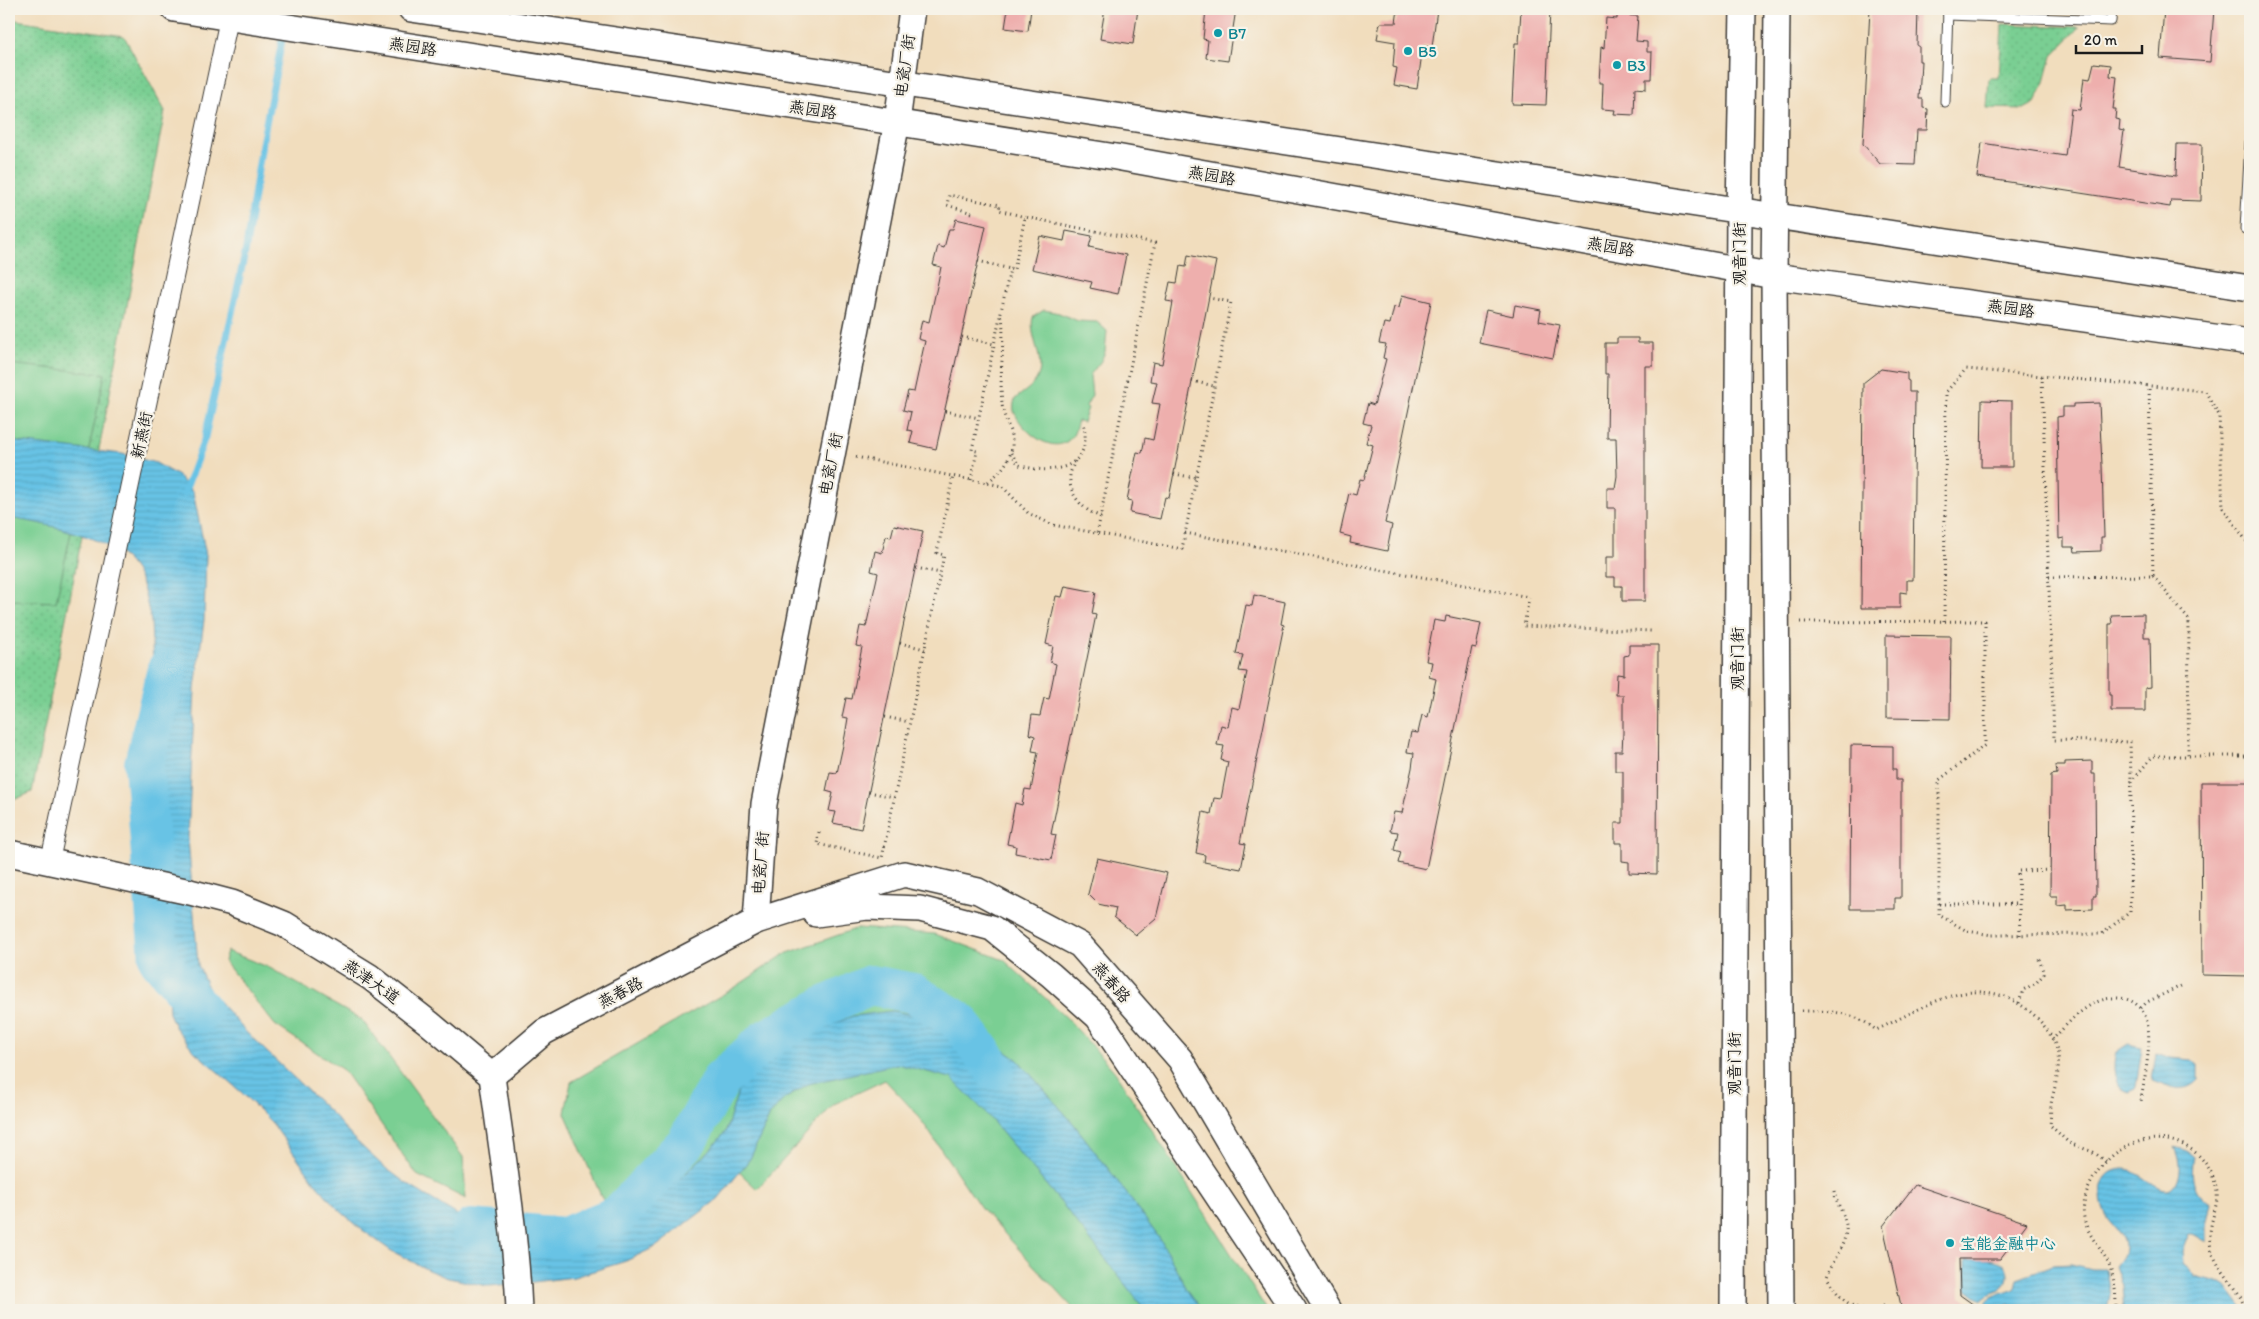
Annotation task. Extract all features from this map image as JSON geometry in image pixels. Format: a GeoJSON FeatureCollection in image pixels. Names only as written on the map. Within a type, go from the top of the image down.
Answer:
{"type":"FeatureCollection","features":[{"type":"Feature","properties":{"kind":"street","name":"燕园路"},"geometry":{"type":"LineString","coordinates":[[174,9],[230,13],[270,24],[1116,157],[1774,276],[2250,342]]}},
{"type":"Feature","properties":{"kind":"street"},"geometry":{"type":"LineString","coordinates":[[411,9],[2250,288]]}},
{"type":"Feature","properties":{"kind":"street","name":"电瓷厂街"},"geometry":{"type":"LineString","coordinates":[[756,921],[764,804],[897,122],[912,9]]}},
{"type":"Feature","properties":{"kind":"street","name":"观音门街"},"geometry":{"type":"LineString","coordinates":[[1733,1310],[1739,210],[1744,9]]}},
{"type":"Feature","properties":{"kind":"street"},"geometry":{"type":"LineString","coordinates":[[1777,9],[1774,276],[1781,1310]]}},
{"type":"Feature","properties":{"kind":"street","name":"新燕街"},"geometry":{"type":"LineString","coordinates":[[50,861],[230,13]]}},
{"type":"Feature","properties":{"kind":"street","name":"燕津大道"},"geometry":{"type":"LineString","coordinates":[[9,853],[190,892],[232,903],[292,929],[370,977],[492,1076]]}},
{"type":"Feature","properties":{"kind":"street","name":"燕春路"},"geometry":{"type":"LineString","coordinates":[[492,1076],[544,1032],[756,921],[904,874],[978,891],[1080,945],[1180,1059],[1328,1310]]}},
{"type":"Feature","properties":{"kind":"street","name":"燕春路"},"geometry":{"type":"LineString","coordinates":[[756,921],[867,908],[920,909],[992,928],[1051,975],[1098,1017],[1294,1310]]}},
{"type":"Feature","properties":{"kind":"street"},"geometry":{"type":"LineString","coordinates":[[492,1076],[508,1194],[519,1310]]}},
{"type":"Feature","properties":{"kind":"lane"},"geometry":{"type":"LineString","coordinates":[[1945,102],[1948,12],[2111,21],[2112,9]]}},
{"type":"Feature","properties":{"kind":"lane"},"geometry":{"type":"LineString","coordinates":[[2246,229],[2250,142]]}},
{"type":"Feature","properties":{"kind":"path"},"geometry":{"type":"LineString","coordinates":[[972,213],[947,205],[949,195],[1000,205],[999,210],[1155,243],[1097,534]]}},
{"type":"Feature","properties":{"kind":"path"},"geometry":{"type":"LineString","coordinates":[[978,261],[1014,270],[1025,216]]}},
{"type":"Feature","properties":{"kind":"path"},"geometry":{"type":"LineString","coordinates":[[971,480],[977,451],[972,450],[1010,269]]}},
{"type":"Feature","properties":{"kind":"path"},"geometry":{"type":"LineString","coordinates":[[832,452],[1002,486],[1028,513],[1053,525],[1182,549],[1231,302],[1209,298]]}},
{"type":"Feature","properties":{"kind":"path"},"geometry":{"type":"LineString","coordinates":[[988,483],[1003,469],[1011,452],[1013,438],[1002,406],[1001,397],[1004,339],[1002,310]]}},
{"type":"Feature","properties":{"kind":"path"},"geometry":{"type":"LineString","coordinates":[[962,337],[994,344]]}},
{"type":"Feature","properties":{"kind":"path"},"geometry":{"type":"LineString","coordinates":[[1944,621],[1946,392],[1966,369],[2206,391],[2219,415],[2223,508],[2250,546]]}},
{"type":"Feature","properties":{"kind":"path"},"geometry":{"type":"LineString","coordinates":[[1777,622],[1985,621],[1985,745],[1939,780],[1939,915],[1968,931],[1992,935],[2102,934],[2130,912],[2130,742],[2054,740],[2042,376]]}},
{"type":"Feature","properties":{"kind":"path"},"geometry":{"type":"LineString","coordinates":[[1192,381],[1214,386]]}},
{"type":"Feature","properties":{"kind":"path"},"geometry":{"type":"LineString","coordinates":[[2149,386],[2153,576],[2189,620],[2188,756]]}},
{"type":"Feature","properties":{"kind":"path"},"geometry":{"type":"LineString","coordinates":[[945,411],[979,418]]}},
{"type":"Feature","properties":{"kind":"path"},"geometry":{"type":"LineString","coordinates":[[1083,422],[1086,436],[1082,454],[1076,461],[1070,474],[1070,483],[1075,496],[1087,511],[1101,516]]}},
{"type":"Feature","properties":{"kind":"path"},"geometry":{"type":"LineString","coordinates":[[1011,452],[1019,465],[1045,471],[1076,461]]}},
{"type":"Feature","properties":{"kind":"path"},"geometry":{"type":"LineString","coordinates":[[1174,474],[1196,478]]}},
{"type":"Feature","properties":{"kind":"path"},"geometry":{"type":"LineString","coordinates":[[819,832],[817,844],[882,858],[944,555],[937,553],[953,476]]}},
{"type":"Feature","properties":{"kind":"path"},"geometry":{"type":"LineString","coordinates":[[1185,533],[1530,597],[1524,626],[1652,631]]}},
{"type":"Feature","properties":{"kind":"path"},"geometry":{"type":"LineString","coordinates":[[916,568],[940,574]]}},
{"type":"Feature","properties":{"kind":"path"},"geometry":{"type":"LineString","coordinates":[[2049,577],[2153,576]]}},
{"type":"Feature","properties":{"kind":"path"},"geometry":{"type":"LineString","coordinates":[[900,643],[924,649]]}},
{"type":"Feature","properties":{"kind":"path"},"geometry":{"type":"LineString","coordinates":[[885,717],[910,722]]}},
{"type":"Feature","properties":{"kind":"path"},"geometry":{"type":"LineString","coordinates":[[2131,782],[2153,756],[2248,756],[2250,750]]}},
{"type":"Feature","properties":{"kind":"path"},"geometry":{"type":"LineString","coordinates":[[869,792],[894,797]]}},
{"type":"Feature","properties":{"kind":"path"},"geometry":{"type":"LineString","coordinates":[[2020,935],[2018,871],[2054,870]]}},
{"type":"Feature","properties":{"kind":"path"},"geometry":{"type":"LineString","coordinates":[[1939,904],[2019,904]]}},
{"type":"Feature","properties":{"kind":"path"},"geometry":{"type":"LineString","coordinates":[[2019,1002],[2023,990],[2042,979],[2044,974],[2039,959]]}},
{"type":"Feature","properties":{"kind":"path"},"geometry":{"type":"LineString","coordinates":[[2141,1008],[2147,1002],[2180,986]]}},
{"type":"Feature","properties":{"kind":"path"},"geometry":{"type":"LineString","coordinates":[[1779,1011],[1843,1013],[1858,1017],[1876,1030],[1915,1010],[1960,992],[1979,990],[2004,995],[2019,1002],[2033,1013],[2056,1049],[2058,1064],[2057,1082],[2051,1100],[2050,1125],[2069,1143],[2093,1152],[2106,1161]]}},
{"type":"Feature","properties":{"kind":"path"},"geometry":{"type":"LineString","coordinates":[[2052,1040],[2078,1014],[2104,999],[2120,998],[2132,1001],[2141,1008],[2149,1029],[2141,1101]]}},
{"type":"Feature","properties":{"kind":"path"},"geometry":{"type":"LineString","coordinates":[[2116,1310],[2116,1288],[2112,1274],[2087,1229],[2084,1217],[2084,1204],[2093,1178],[2106,1161],[2120,1149],[2134,1143],[2162,1139],[2190,1147],[2203,1158],[2213,1175],[2218,1194],[2210,1220],[2211,1248],[2221,1270],[2234,1284],[2243,1299],[2245,1310]]}},
{"type":"Feature","properties":{"kind":"path"},"geometry":{"type":"LineString","coordinates":[[1834,1192],[1846,1223],[1846,1234],[1830,1265],[1828,1277],[1837,1294],[1846,1302],[1859,1309],[1869,1310]]}},
{"type":"Feature","properties":{"kind":"path"},"geometry":{"type":"LineString","coordinates":[[1874,1310],[1886,1305]]}},
{"type":"Feature","properties":{"kind":"green space"},"geometry":{"type":"Polygon","coordinates":[[[9,19],[124,36],[165,111],[32,792],[9,802],[9,19]]]}},
{"type":"Feature","properties":{"kind":"green space"},"geometry":{"type":"Polygon","coordinates":[[[2002,24],[2080,27],[2052,56],[2045,82],[2035,103],[2024,109],[1987,108],[1989,78],[1999,78],[2002,24]]]}},
{"type":"Feature","properties":{"kind":"green space"},"geometry":{"type":"Polygon","coordinates":[[[1044,310],[1059,313],[1078,321],[1097,322],[1107,331],[1105,352],[1101,361],[1090,375],[1092,395],[1086,406],[1088,408],[1083,422],[1078,421],[1070,439],[1063,444],[1054,445],[1038,439],[1030,433],[1017,418],[1014,411],[1015,399],[1032,386],[1039,373],[1039,357],[1032,325],[1033,317],[1044,310]]]}},
{"type":"Feature","properties":{"kind":"green space"},"geometry":{"type":"Polygon","coordinates":[[[9,364],[105,374],[56,602],[9,600],[9,364]]]}},
{"type":"Feature","properties":{"kind":"green space"},"geometry":{"type":"Polygon","coordinates":[[[858,928],[935,934],[1004,960],[1068,1019],[1115,1072],[1267,1310],[1071,1310],[1072,1307],[981,1208],[917,1114],[885,1080],[834,1104],[757,1189],[734,1167],[621,1242],[565,1113],[571,1082],[734,988],[785,954],[858,928]]]}},
{"type":"Feature","properties":{"kind":"green space"},"geometry":{"type":"Polygon","coordinates":[[[227,951],[268,967],[362,1020],[463,1157],[466,1199],[417,1175],[343,1070],[275,1025],[224,961],[227,951]]]}},
{"type":"Feature","properties":{"kind":"water"},"geometry":{"type":"Polygon","coordinates":[[[9,441],[122,454],[156,463],[178,476],[193,492],[206,555],[204,620],[195,689],[188,838],[198,965],[209,990],[246,1032],[333,1115],[353,1138],[383,1166],[410,1186],[469,1222],[500,1232],[535,1236],[579,1236],[610,1227],[636,1215],[685,1174],[710,1150],[726,1131],[738,1091],[756,1062],[779,1045],[853,1016],[892,1011],[921,1016],[976,1030],[1018,1060],[1073,1123],[1110,1171],[1160,1239],[1187,1289],[1202,1310],[1145,1310],[1063,1205],[984,1111],[951,1078],[897,1064],[808,1084],[783,1100],[770,1115],[750,1159],[718,1199],[657,1246],[626,1261],[574,1277],[488,1286],[448,1278],[428,1270],[390,1250],[361,1229],[337,1208],[317,1185],[272,1123],[241,1092],[195,1052],[175,1027],[169,1013],[151,621],[144,591],[135,569],[120,554],[106,545],[74,532],[9,518],[9,441]]]}},
{"type":"Feature","properties":{"kind":"water"},"geometry":{"type":"Polygon","coordinates":[[[2128,1044],[2142,1047],[2136,1088],[2130,1092],[2124,1090],[2117,1082],[2114,1070],[2116,1052],[2128,1044]]]}},
{"type":"Feature","properties":{"kind":"water"},"geometry":{"type":"Polygon","coordinates":[[[2156,1053],[2171,1058],[2191,1060],[2198,1065],[2198,1080],[2193,1085],[2176,1088],[2152,1080],[2156,1053]]]}},
{"type":"Feature","properties":{"kind":"water"},"geometry":{"type":"Polygon","coordinates":[[[2175,1147],[2187,1151],[2194,1157],[2192,1171],[2194,1184],[2200,1195],[2211,1203],[2207,1222],[2207,1242],[2193,1234],[2189,1234],[2182,1251],[2183,1264],[2196,1276],[2218,1282],[2226,1287],[2241,1310],[2124,1310],[2122,1286],[2115,1266],[2123,1253],[2124,1247],[2118,1231],[2106,1215],[2102,1203],[2101,1190],[2105,1178],[2111,1172],[2125,1169],[2131,1170],[2162,1189],[2169,1190],[2174,1187],[2180,1171],[2175,1147]]]}},
{"type":"Feature","properties":{"kind":"water"},"geometry":{"type":"Polygon","coordinates":[[[1966,1259],[1985,1259],[1998,1261],[2003,1264],[2007,1269],[2008,1275],[2003,1288],[1982,1300],[1966,1288],[1966,1259]]]}},
{"type":"Feature","properties":{"kind":"water"},"geometry":{"type":"Polygon","coordinates":[[[2071,1264],[2091,1269],[2106,1269],[2110,1295],[2107,1310],[2019,1310],[2009,1303],[2003,1310],[1995,1310],[1987,1304],[1987,1301],[1993,1296],[2015,1288],[2017,1278],[2054,1265],[2071,1264]]]}},
{"type":"Feature","properties":{"kind":"building"},"geometry":{"type":"Polygon","coordinates":[[[1008,9],[1031,9],[1028,31],[1005,28],[1008,9]]]}},
{"type":"Feature","properties":{"kind":"building"},"geometry":{"type":"Polygon","coordinates":[[[1105,9],[1138,9],[1133,44],[1100,39],[1105,9]]]}},
{"type":"Feature","properties":{"kind":"building","name":"B7"},"geometry":{"type":"Polygon","coordinates":[[[1206,9],[1236,9],[1228,61],[1206,58],[1208,40],[1203,39],[1206,9]]]}},
{"type":"Feature","properties":{"kind":"building","name":"B5"},"geometry":{"type":"Polygon","coordinates":[[[1398,9],[1437,9],[1432,47],[1423,46],[1417,89],[1394,85],[1397,68],[1393,67],[1395,42],[1377,39],[1380,23],[1396,23],[1398,9]]]}},
{"type":"Feature","properties":{"kind":"building"},"geometry":{"type":"Polygon","coordinates":[[[1521,9],[1550,9],[1546,105],[1512,104],[1515,43],[1519,43],[1521,9]]]}},
{"type":"Feature","properties":{"kind":"building"},"geometry":{"type":"Polygon","coordinates":[[[1870,9],[1918,9],[1917,46],[1919,46],[1919,61],[1921,61],[1919,99],[1923,99],[1923,108],[1928,109],[1927,130],[1917,130],[1915,165],[1880,164],[1863,144],[1870,9]]]}},
{"type":"Feature","properties":{"kind":"building"},"geometry":{"type":"Polygon","coordinates":[[[2164,9],[2214,9],[2210,62],[2160,58],[2164,9]]]}},
{"type":"Feature","properties":{"kind":"building","name":"B3"},"geometry":{"type":"Polygon","coordinates":[[[1617,15],[1638,16],[1636,41],[1647,42],[1647,52],[1652,52],[1651,79],[1646,79],[1646,89],[1635,88],[1634,115],[1614,114],[1615,110],[1602,109],[1603,83],[1599,83],[1601,47],[1604,48],[1606,18],[1617,19],[1617,15]]]}},
{"type":"Feature","properties":{"kind":"building"},"geometry":{"type":"Polygon","coordinates":[[[2094,63],[2111,65],[2110,76],[2117,77],[2113,109],[2116,109],[2115,119],[2120,120],[2119,130],[2124,131],[2119,167],[2176,176],[2177,144],[2202,144],[2201,201],[2171,200],[2170,207],[1977,177],[1982,143],[2065,156],[2071,109],[2080,110],[2084,78],[2090,79],[2094,63]]]}},
{"type":"Feature","properties":{"kind":"building"},"geometry":{"type":"Polygon","coordinates":[[[956,219],[986,226],[936,449],[910,443],[913,431],[907,430],[911,412],[903,410],[908,391],[914,392],[925,341],[918,339],[922,320],[929,322],[938,282],[941,267],[933,265],[938,246],[944,248],[949,229],[953,229],[956,219]]]}},
{"type":"Feature","properties":{"kind":"building"},"geometry":{"type":"Polygon","coordinates":[[[1066,231],[1092,236],[1089,247],[1126,255],[1118,294],[1090,288],[1092,282],[1032,269],[1040,236],[1064,241],[1066,231]]]}},
{"type":"Feature","properties":{"kind":"building"},"geometry":{"type":"Polygon","coordinates":[[[1188,255],[1216,261],[1169,498],[1165,497],[1160,519],[1130,513],[1132,501],[1127,500],[1137,452],[1142,453],[1145,438],[1153,440],[1160,404],[1152,403],[1157,382],[1150,381],[1153,362],[1162,364],[1173,302],[1166,301],[1170,282],[1177,283],[1180,266],[1186,267],[1188,255]]]}},
{"type":"Feature","properties":{"kind":"building"},"geometry":{"type":"Polygon","coordinates":[[[1402,295],[1431,302],[1385,523],[1392,525],[1387,551],[1350,543],[1351,537],[1340,534],[1349,493],[1356,495],[1360,479],[1364,480],[1373,445],[1366,443],[1371,425],[1363,423],[1368,403],[1374,405],[1386,359],[1383,358],[1386,344],[1379,343],[1384,323],[1390,324],[1394,307],[1399,308],[1402,295]]]}},
{"type":"Feature","properties":{"kind":"building"},"geometry":{"type":"Polygon","coordinates":[[[1515,305],[1541,310],[1539,321],[1560,325],[1553,358],[1479,343],[1486,310],[1513,316],[1515,305]]]}},
{"type":"Feature","properties":{"kind":"building"},"geometry":{"type":"Polygon","coordinates":[[[1617,338],[1638,338],[1638,343],[1653,343],[1653,366],[1645,366],[1645,601],[1622,601],[1622,586],[1615,586],[1615,577],[1606,577],[1606,557],[1615,557],[1615,508],[1607,508],[1607,488],[1615,488],[1617,476],[1616,438],[1607,438],[1608,374],[1605,374],[1605,343],[1617,343],[1617,338]]]}},
{"type":"Feature","properties":{"kind":"building"},"geometry":{"type":"Polygon","coordinates":[[[1881,369],[1907,373],[1909,392],[1915,392],[1913,580],[1907,580],[1907,593],[1900,592],[1900,608],[1861,608],[1863,383],[1881,369]]]}},
{"type":"Feature","properties":{"kind":"building"},"geometry":{"type":"Polygon","coordinates":[[[1982,400],[2012,401],[2012,467],[1981,467],[1982,400]]]}},
{"type":"Feature","properties":{"kind":"building"},"geometry":{"type":"Polygon","coordinates":[[[2099,403],[2104,537],[2101,537],[2101,551],[2075,552],[2074,547],[2064,547],[2064,538],[2059,539],[2057,417],[2063,416],[2063,407],[2073,407],[2073,404],[2099,403]]]}},
{"type":"Feature","properties":{"kind":"building"},"geometry":{"type":"Polygon","coordinates":[[[894,525],[923,531],[861,829],[833,823],[836,812],[829,811],[833,793],[826,791],[830,772],[837,773],[845,736],[848,718],[842,717],[846,698],[852,699],[862,647],[856,646],[860,626],[866,627],[878,573],[871,571],[875,551],[882,553],[886,536],[891,537],[894,525]]]}},
{"type":"Feature","properties":{"kind":"building"},"geometry":{"type":"Polygon","coordinates":[[[1065,586],[1096,592],[1092,614],[1096,615],[1051,834],[1056,835],[1051,860],[1015,853],[1016,846],[1007,844],[1015,803],[1022,805],[1025,789],[1031,790],[1038,752],[1032,751],[1035,736],[1029,734],[1032,715],[1040,716],[1044,698],[1049,699],[1056,664],[1050,662],[1053,646],[1046,644],[1056,596],[1062,597],[1065,586]]]}},
{"type":"Feature","properties":{"kind":"building"},"geometry":{"type":"Polygon","coordinates":[[[1254,595],[1285,602],[1281,624],[1284,625],[1240,843],[1246,844],[1241,869],[1204,862],[1205,855],[1196,853],[1203,812],[1211,814],[1214,798],[1221,799],[1228,762],[1221,760],[1224,746],[1217,745],[1221,725],[1228,727],[1232,707],[1239,709],[1247,672],[1239,671],[1243,655],[1236,654],[1246,605],[1252,606],[1254,595]]]}},
{"type":"Feature","properties":{"kind":"building"},"geometry":{"type":"Polygon","coordinates":[[[2144,614],[2144,637],[2150,637],[2151,687],[2145,688],[2145,711],[2111,711],[2111,695],[2109,695],[2109,624],[2112,624],[2111,615],[2144,614]]]}},
{"type":"Feature","properties":{"kind":"building"},"geometry":{"type":"Polygon","coordinates":[[[1446,616],[1481,623],[1476,648],[1472,647],[1426,869],[1398,863],[1401,852],[1394,850],[1398,832],[1390,831],[1394,812],[1402,813],[1412,768],[1414,753],[1407,752],[1411,732],[1418,733],[1422,715],[1428,717],[1436,679],[1429,677],[1432,662],[1426,661],[1434,620],[1445,622],[1446,616]]]}},
{"type":"Feature","properties":{"kind":"building"},"geometry":{"type":"Polygon","coordinates":[[[1886,635],[1951,636],[1950,719],[1886,718],[1886,635]]]}},
{"type":"Feature","properties":{"kind":"building"},"geometry":{"type":"Polygon","coordinates":[[[1629,645],[1658,645],[1657,874],[1629,873],[1629,862],[1622,861],[1622,843],[1615,843],[1615,823],[1623,823],[1623,771],[1615,771],[1615,751],[1622,751],[1623,733],[1623,695],[1616,695],[1617,674],[1624,675],[1624,656],[1629,655],[1629,645]]]}},
{"type":"Feature","properties":{"kind":"building"},"geometry":{"type":"Polygon","coordinates":[[[1851,745],[1893,746],[1893,769],[1896,769],[1896,780],[1901,780],[1901,898],[1895,898],[1895,909],[1850,909],[1851,745]]]}},
{"type":"Feature","properties":{"kind":"building"},"geometry":{"type":"Polygon","coordinates":[[[2092,761],[2092,774],[2095,774],[2096,896],[2093,896],[2093,909],[2067,910],[2067,905],[2057,906],[2057,896],[2050,896],[2051,775],[2057,774],[2056,765],[2065,765],[2065,762],[2092,761]]]}},
{"type":"Feature","properties":{"kind":"building"},"geometry":{"type":"Polygon","coordinates":[[[2201,782],[2250,782],[2250,976],[2202,975],[2201,782]]]}},
{"type":"Feature","properties":{"kind":"building"},"geometry":{"type":"Polygon","coordinates":[[[1097,858],[1167,873],[1156,918],[1136,935],[1114,917],[1116,908],[1098,904],[1088,894],[1097,858]]]}},
{"type":"Feature","properties":{"kind":"building","name":"宝能金融中心"},"geometry":{"type":"Polygon","coordinates":[[[1915,1185],[2027,1223],[2000,1259],[1959,1259],[1960,1295],[1981,1310],[1902,1310],[1883,1226],[1915,1185]]]}},
{"type":"Feature","properties":{"kind":"waterway"},"geometry":{"type":"LineString","coordinates":[[184,494],[205,437],[246,248],[262,144],[288,9]]}},
{"type":"Feature","properties":{"kind":"waterway"},"geometry":{"type":"LineString","coordinates":[[167,669],[144,764],[159,960],[202,1011]]}},
{"type":"Feature","properties":{"kind":"waterway"},"geometry":{"type":"LineString","coordinates":[[471,1229],[565,1237],[618,1215],[686,1143],[721,1080],[765,1040],[825,1006],[870,985],[913,993],[959,1021],[995,1070]]}},
{"type":"Feature","properties":{"kind":"place","name":"B7"},"geometry":{"type":"Point","coordinates":[1218,33]}},
{"type":"Feature","properties":{"kind":"place","name":"B5"},"geometry":{"type":"Point","coordinates":[1408,51]}},
{"type":"Feature","properties":{"kind":"place","name":"B3"},"geometry":{"type":"Point","coordinates":[1617,65]}},
{"type":"Feature","properties":{"kind":"place","name":"宝能金融中心"},"geometry":{"type":"Point","coordinates":[1950,1243]}}]}
